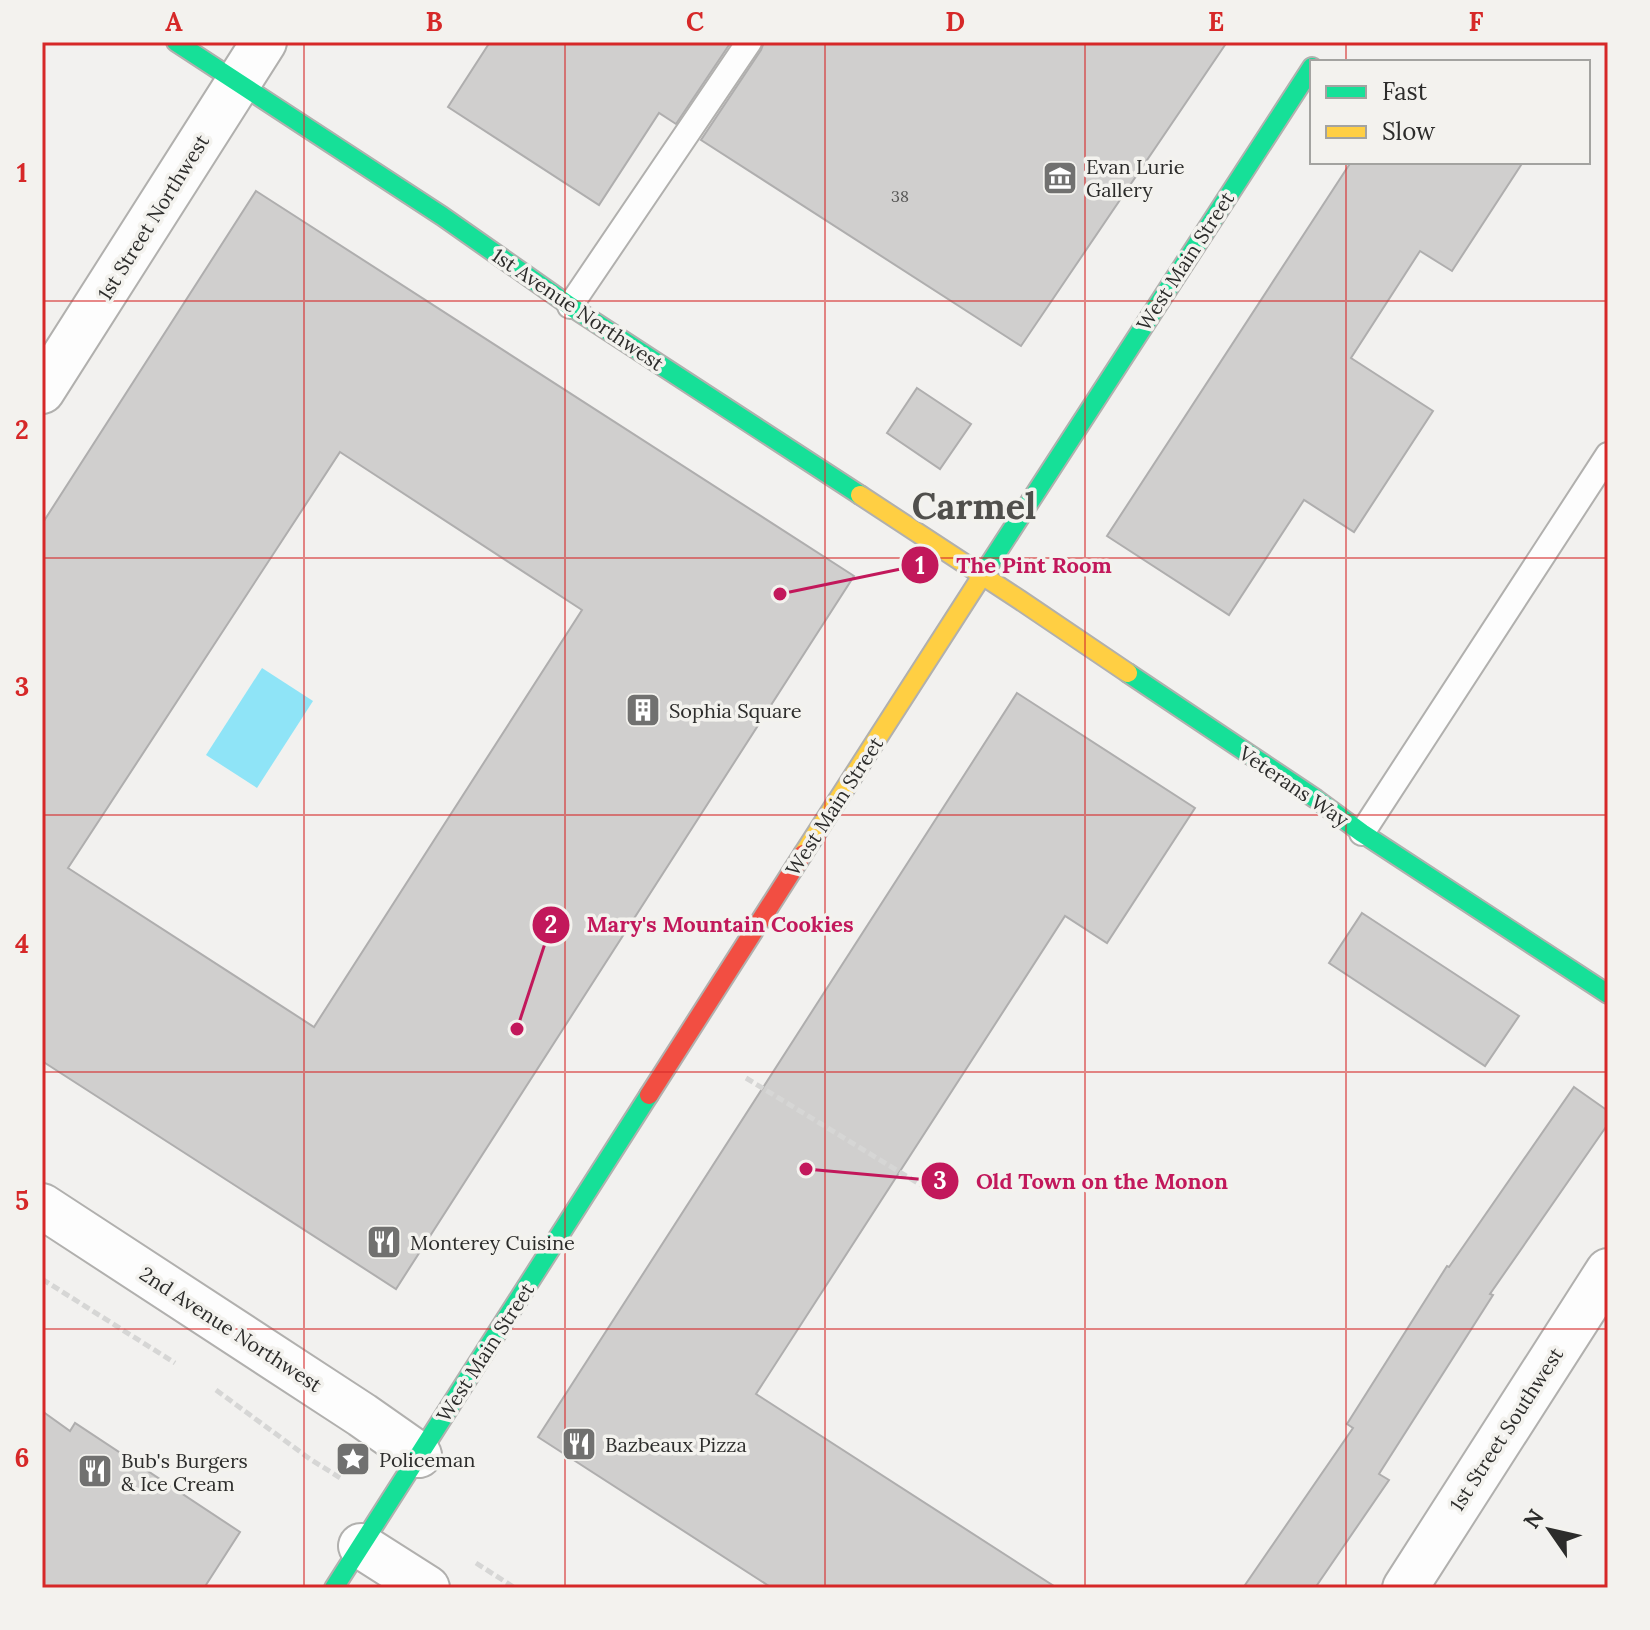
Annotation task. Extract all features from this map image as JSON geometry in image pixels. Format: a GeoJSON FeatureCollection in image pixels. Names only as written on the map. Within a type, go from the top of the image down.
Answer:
{"type":"FeatureCollection","features":[{"type":"Feature","properties":{"kind":"main road","name":"1st Avenue Northwest"},"geometry":{"type":"LineString","coordinates":[[176,42],[442,216],[570,306],[982,575]]}},
{"type":"Feature","properties":{"kind":"main road","name":"West Main Street"},"geometry":{"type":"LineString","coordinates":[[334,1588],[982,575],[1310,69]]}},
{"type":"Feature","properties":{"kind":"main road","name":"Veterans Way"},"geometry":{"type":"LineString","coordinates":[[982,575],[1362,833],[1608,994]]}},
{"type":"Feature","properties":{"kind":"street","name":"1st Street Northwest"},"geometry":{"type":"LineString","coordinates":[[42,391],[264,42]]}},
{"type":"Feature","properties":{"kind":"street","name":"2nd Avenue Northwest"},"geometry":{"type":"LineString","coordinates":[[42,1206],[419,1455]]}},
{"type":"Feature","properties":{"kind":"street","name":"1st Street Southwest"},"geometry":{"type":"LineString","coordinates":[[1405,1588],[1608,1271]]}},
{"type":"Feature","properties":{"kind":"street"},"geometry":{"type":"LineString","coordinates":[[361,1546],[427,1588]]}},
{"type":"Feature","properties":{"kind":"lane"},"geometry":{"type":"LineString","coordinates":[[570,306],[749,42]]}},
{"type":"Feature","properties":{"kind":"lane"},"geometry":{"type":"LineString","coordinates":[[1362,833],[1608,455]]}},
{"type":"Feature","properties":{"kind":"path"},"geometry":{"type":"LineString","coordinates":[[746,1078],[939,1196]]}},
{"type":"Feature","properties":{"kind":"path"},"geometry":{"type":"LineString","coordinates":[[42,1279],[182,1367]]}},
{"type":"Feature","properties":{"kind":"path"},"geometry":{"type":"LineString","coordinates":[[208,1383],[310,1459],[385,1507]]}},
{"type":"Feature","properties":{"kind":"path"},"geometry":{"type":"LineString","coordinates":[[464,1555],[515,1588]]}},
{"type":"Feature","properties":{"kind":"water"},"geometry":{"type":"Polygon","coordinates":[[[262,668],[313,701],[257,788],[206,755],[262,668]]]}},
{"type":"Feature","properties":{"kind":"building"},"geometry":{"type":"Polygon","coordinates":[[[490,42],[731,42],[676,124],[659,113],[599,205],[448,107],[490,42]]]}},
{"type":"Feature","properties":{"kind":"building"},"geometry":{"type":"Polygon","coordinates":[[[764,42],[1227,42],[1021,346],[701,140],[764,42]]]}},
{"type":"Feature","properties":{"kind":"building"},"geometry":{"type":"Polygon","coordinates":[[[1350,164],[1522,164],[1452,271],[1420,251],[1351,358],[1433,411],[1354,532],[1304,500],[1229,615],[1107,536],[1350,164]]]}},
{"type":"Feature","properties":{"kind":"building","name":"Sophia Square"},"geometry":{"type":"Polygon","coordinates":[[[256,191],[854,576],[396,1289],[42,1061],[42,524],[256,191]],[[340,452],[68,868],[314,1027],[582,610],[340,452]]]}},
{"type":"Feature","properties":{"kind":"building"},"geometry":{"type":"Polygon","coordinates":[[[917,388],[971,424],[940,469],[887,433],[917,388]]]}},
{"type":"Feature","properties":{"kind":"building"},"geometry":{"type":"Polygon","coordinates":[[[1017,693],[1195,808],[1107,943],[1065,916],[756,1394],[1057,1588],[772,1588],[538,1437],[1017,693]]]}},
{"type":"Feature","properties":{"kind":"building"},"geometry":{"type":"Polygon","coordinates":[[[1362,913],[1519,1016],[1485,1066],[1329,963],[1362,913]]]}},
{"type":"Feature","properties":{"kind":"building"},"geometry":{"type":"Polygon","coordinates":[[[1574,1087],[1608,1111],[1608,1124],[1490,1294],[1493,1295],[1379,1474],[1389,1480],[1315,1588],[1243,1588],[1353,1428],[1347,1424],[1447,1266],[1574,1087]]]}},
{"type":"Feature","properties":{"kind":"building","name":"Bub's Burgers & Ice Cream"},"geometry":{"type":"Polygon","coordinates":[[[42,1411],[70,1431],[75,1423],[240,1532],[204,1588],[42,1588],[42,1411]]]}},
{"type":"Feature","properties":{"kind":"traffic: fast"},"geometry":{"type":"LineString","coordinates":[[176,42],[442,216],[570,306],[860,495]]}},
{"type":"Feature","properties":{"kind":"traffic: fast"},"geometry":{"type":"LineString","coordinates":[[985,571],[1310,70]]}},
{"type":"Feature","properties":{"kind":"traffic: fast"},"geometry":{"type":"LineString","coordinates":[[1128,673],[1362,833],[1608,994]]}},
{"type":"Feature","properties":{"kind":"traffic: fast"},"geometry":{"type":"LineString","coordinates":[[334,1588],[649,1095]]}},
{"type":"Feature","properties":{"kind":"traffic: slow"},"geometry":{"type":"LineString","coordinates":[[860,495],[1128,673]]}},
{"type":"Feature","properties":{"kind":"traffic: slow"},"geometry":{"type":"LineString","coordinates":[[803,854],[985,571]]}},
{"type":"Feature","properties":{"kind":"traffic: jam"},"geometry":{"type":"LineString","coordinates":[[649,1095],[803,854]]}},
{"type":"Feature","properties":{"kind":"place","name":"Evan Lurie Gallery"},"geometry":{"type":"Point","coordinates":[1060,178]}},
{"type":"Feature","properties":{"kind":"place","name":"The Pint Room"},"geometry":{"type":"Point","coordinates":[780,594]}},
{"type":"Feature","properties":{"kind":"place","name":"Sophia Square"},"geometry":{"type":"Point","coordinates":[643,710]}},
{"type":"Feature","properties":{"kind":"place","name":"Mary's Mountain Cookies"},"geometry":{"type":"Point","coordinates":[517,1029]}},
{"type":"Feature","properties":{"kind":"place","name":"Old Town on the Monon"},"geometry":{"type":"Point","coordinates":[806,1169]}},
{"type":"Feature","properties":{"kind":"place","name":"Monterey Cuisine"},"geometry":{"type":"Point","coordinates":[384,1242]}},
{"type":"Feature","properties":{"kind":"place","name":"Bazbeaux Pizza"},"geometry":{"type":"Point","coordinates":[579,1444]}},
{"type":"Feature","properties":{"kind":"place","name":"Policeman"},"geometry":{"type":"Point","coordinates":[353,1459]}},
{"type":"Feature","properties":{"kind":"place","name":"Bub's Burgers & Ice Cream"},"geometry":{"type":"Point","coordinates":[95,1471]}},
{"type":"Feature","properties":{"kind":"district","name":"Carmel"},"geometry":{"type":"Point","coordinates":[974,506]}}]}
